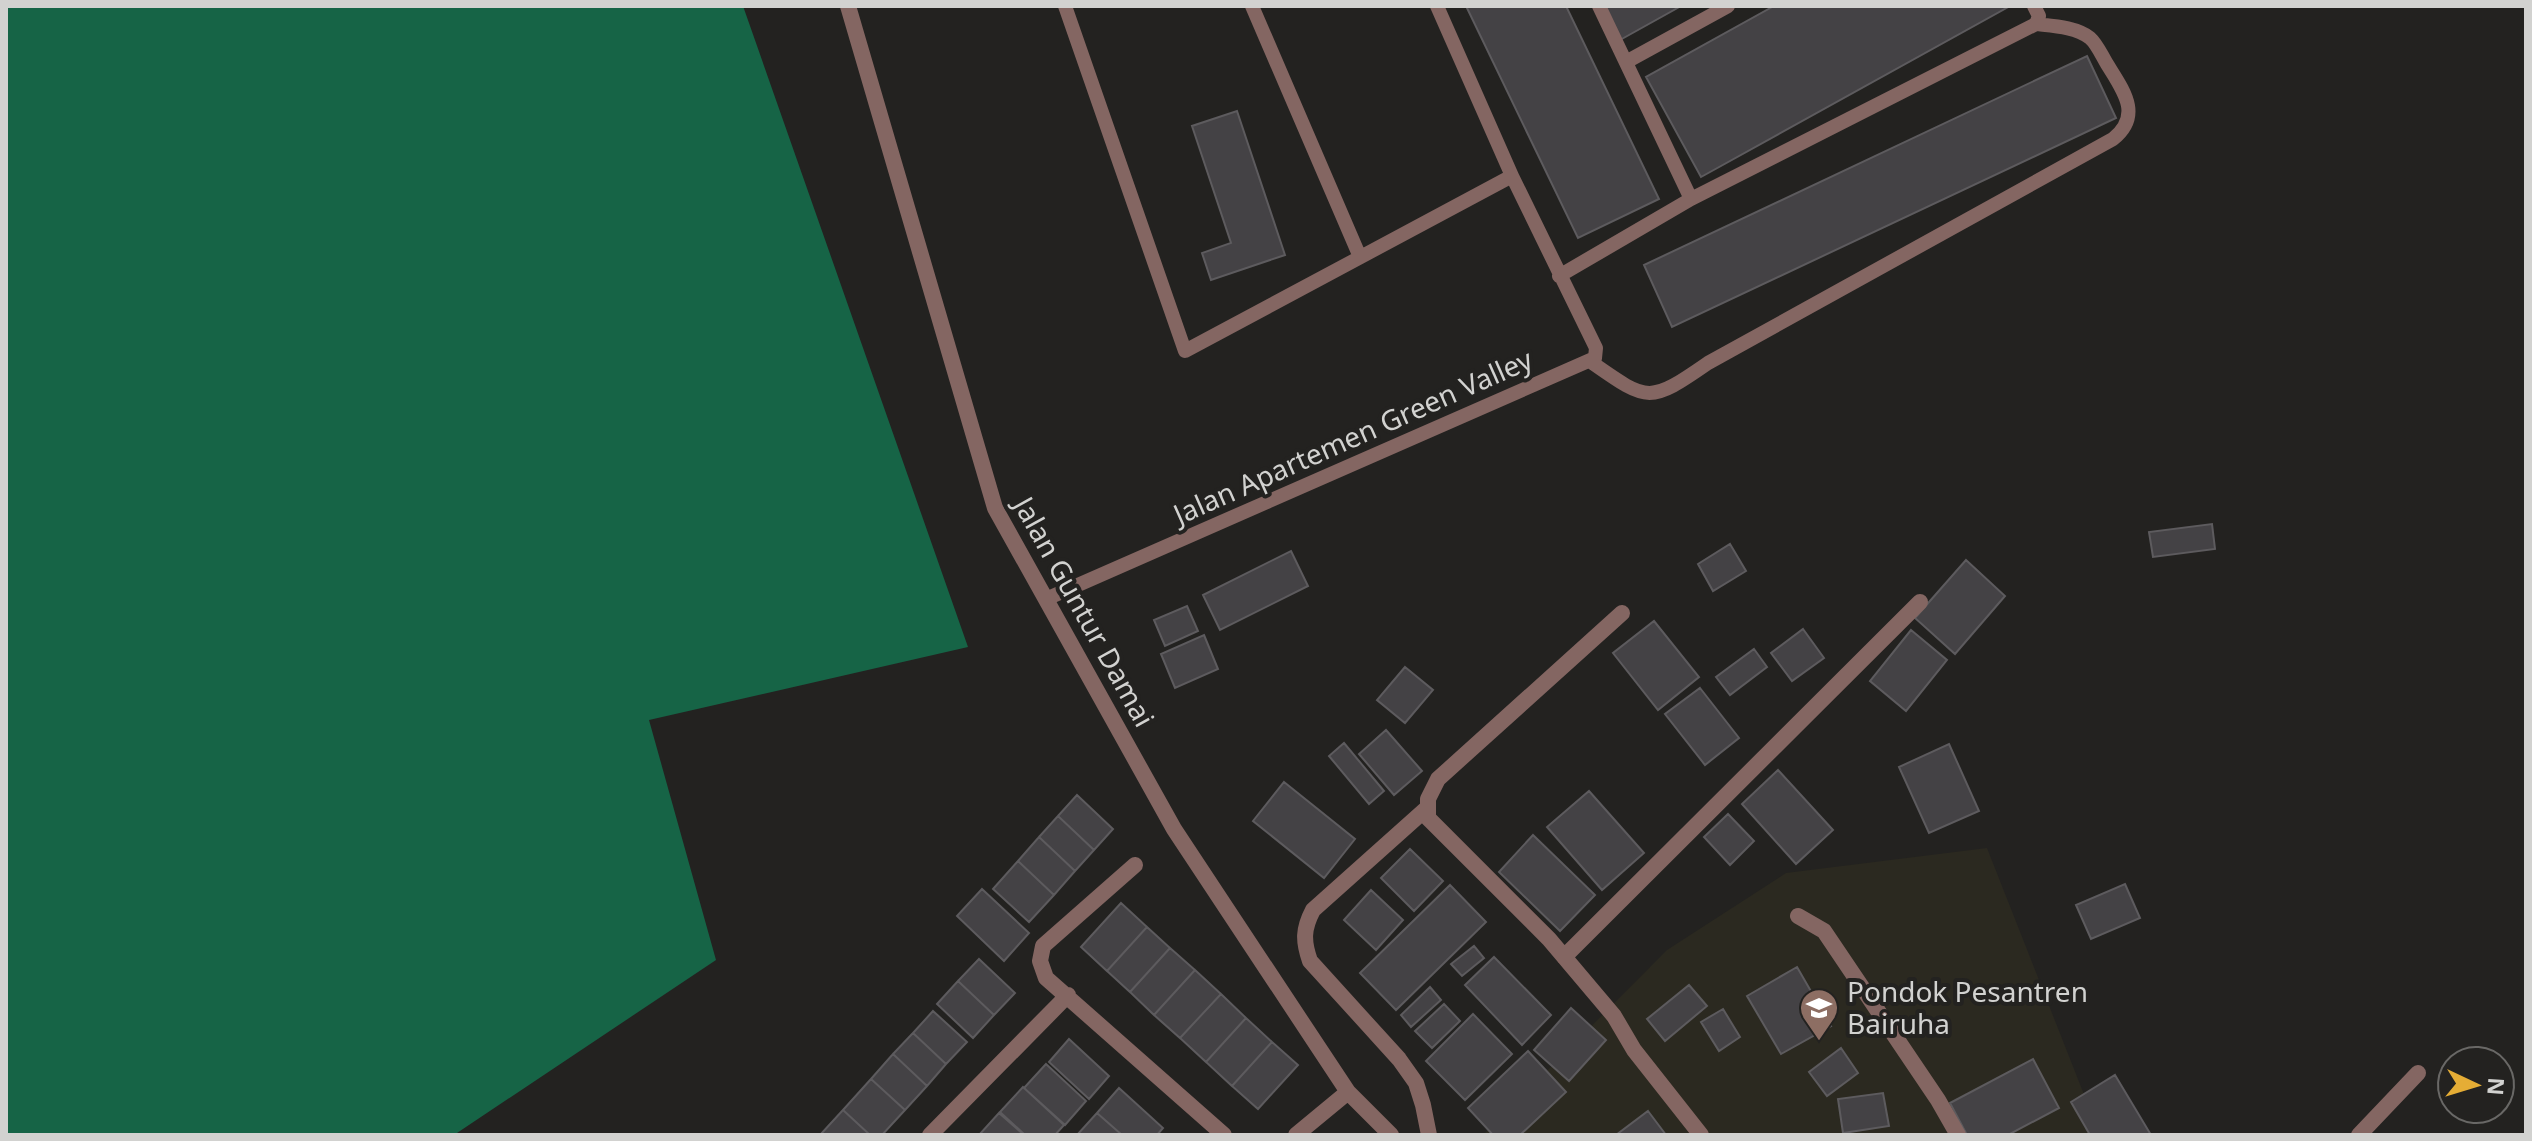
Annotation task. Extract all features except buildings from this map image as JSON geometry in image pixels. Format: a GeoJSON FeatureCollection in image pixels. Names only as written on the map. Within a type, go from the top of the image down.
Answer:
{"type":"FeatureCollection","features":[{"type":"Feature","properties":{"kind":"street","name":"Jalan Guntur Damai"},"geometry":{"type":"LineString","coordinates":[[848,6],[995,508],[1174,829],[1348,1092],[1391,1135]]}},
{"type":"Feature","properties":{"kind":"street"},"geometry":{"type":"LineString","coordinates":[[1564,957],[1920,602]]}},
{"type":"Feature","properties":{"kind":"street"},"geometry":{"type":"LineString","coordinates":[[1622,613],[1438,779],[1426,809],[1428,818],[1549,939],[1614,1016],[1634,1050],[1701,1135]]}},
{"type":"Feature","properties":{"kind":"street"},"geometry":{"type":"LineString","coordinates":[[1426,809],[1313,910],[1306,923],[1303,941],[1310,961],[1399,1059],[1416,1083],[1429,1135]]}},
{"type":"Feature","properties":{"kind":"street"},"geometry":{"type":"LineString","coordinates":[[1135,865],[1043,946],[1040,961],[1046,978],[1216,1133]]}},
{"type":"Feature","properties":{"kind":"street"},"geometry":{"type":"LineString","coordinates":[[1798,916],[1824,931],[1938,1100],[1958,1135]]}},
{"type":"Feature","properties":{"kind":"street"},"geometry":{"type":"LineString","coordinates":[[930,1135],[1068,995]]}},
{"type":"Feature","properties":{"kind":"street"},"geometry":{"type":"LineString","coordinates":[[2359,1135],[2418,1073]]}},
{"type":"Feature","properties":{"kind":"street"},"geometry":{"type":"LineString","coordinates":[[1296,1135],[1348,1092]]}},
{"type":"Feature","properties":{"kind":"lane"},"geometry":{"type":"LineString","coordinates":[[1065,6],[1185,351],[1512,176]]}},
{"type":"Feature","properties":{"kind":"lane"},"geometry":{"type":"LineString","coordinates":[[1252,6],[1360,257]]}},
{"type":"Feature","properties":{"kind":"lane"},"geometry":{"type":"LineString","coordinates":[[1437,6],[1512,176],[1559,276],[1596,348],[1595,358],[1591,362],[1640,393],[1653,394],[1677,384],[1708,363],[2113,139],[2123,131],[2129,119],[2127,96],[2092,40],[2081,33],[2036,24],[1691,199],[1559,276]]}},
{"type":"Feature","properties":{"kind":"lane"},"geometry":{"type":"LineString","coordinates":[[1599,6],[1691,199]]}},
{"type":"Feature","properties":{"kind":"lane"},"geometry":{"type":"LineString","coordinates":[[1626,62],[1728,6]]}},
{"type":"Feature","properties":{"kind":"lane"},"geometry":{"type":"LineString","coordinates":[[2034,6],[2039,16],[2036,24]]}},
{"type":"Feature","properties":{"kind":"lane","name":"Jalan Apartemen Green Valley"},"geometry":{"type":"LineString","coordinates":[[1046,599],[1591,362]]}},
{"type":"Feature","properties":{"kind":"shaded area","name":"Pondok Pesantren Bairuha"},"geometry":{"type":"Polygon","coordinates":[[[1987,848],[2100,1135],[1483,1135],[1667,950],[1786,873],[1987,848]]]}},
{"type":"Feature","properties":{"kind":"green space"},"geometry":{"type":"Polygon","coordinates":[[[6,6],[743,6],[968,647],[649,720],[716,960],[454,1135],[6,1135],[6,6]]]}},
{"type":"Feature","properties":{"kind":"place","name":"Pondok Pesantren Bairuha"},"geometry":{"type":"Point","coordinates":[1819,1042]}}]}
